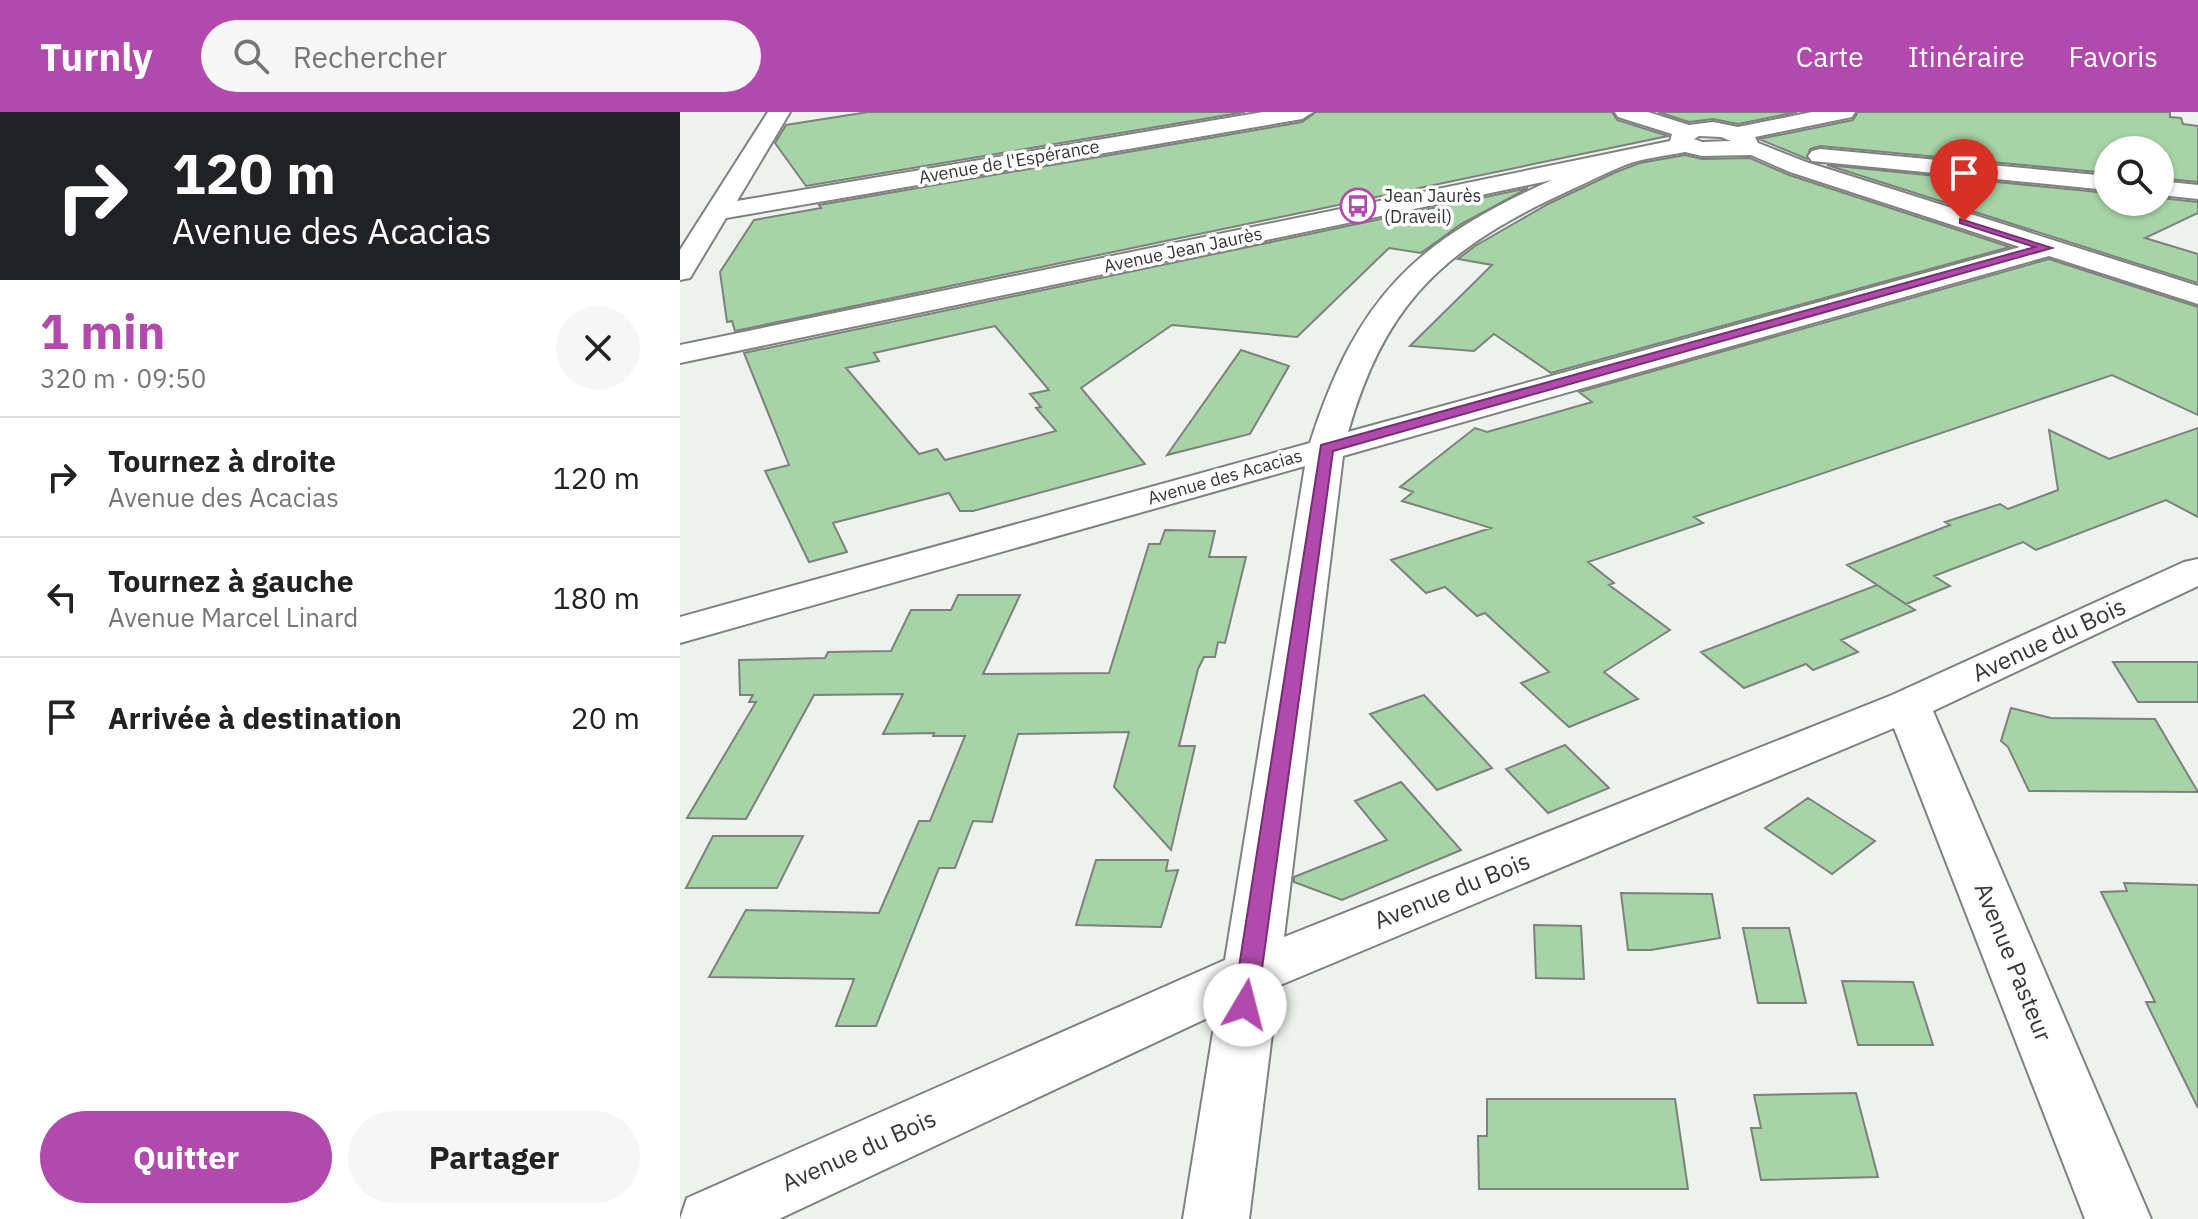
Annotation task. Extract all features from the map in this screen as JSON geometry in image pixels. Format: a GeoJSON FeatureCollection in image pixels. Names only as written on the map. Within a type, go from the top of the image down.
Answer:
{"type":"FeatureCollection","features":[{"type":"Feature","properties":{"kind":"street"},"geometry":{"type":"LineString","coordinates":[[680,272],[779,112]]}},
{"type":"Feature","properties":{"kind":"street","name":"Avenue de l'Espérance"},"geometry":{"type":"LineString","coordinates":[[717,212],[1302,112]]}},
{"type":"Feature","properties":{"kind":"street"},"geometry":{"type":"LineString","coordinates":[[1626,112],[1714,150],[1747,144],[1844,112]]}},
{"type":"Feature","properties":{"kind":"street","name":"Avenue Jean Jaurès"},"geometry":{"type":"LineString","coordinates":[[680,354],[1622,158],[1688,138]]}},
{"type":"Feature","properties":{"kind":"street"},"geometry":{"type":"LineString","coordinates":[[1747,144],[2094,181]]}},
{"type":"Feature","properties":{"kind":"street"},"geometry":{"type":"LineString","coordinates":[[1747,144],[1798,167],[2198,295]]}},
{"type":"Feature","properties":{"kind":"street"},"geometry":{"type":"LineString","coordinates":[[1216,1219],[1326,448],[1341,393],[1355,361],[1396,298],[1429,262],[1476,230],[1622,158]]}},
{"type":"Feature","properties":{"kind":"street"},"geometry":{"type":"LineString","coordinates":[[2174,189],[2198,192]]}},
{"type":"Feature","properties":{"kind":"street","name":"Avenue des Acacias"},"geometry":{"type":"LineString","coordinates":[[680,630],[2047,248]]}},
{"type":"Feature","properties":{"kind":"street","name":"Avenue du Bois"},"geometry":{"type":"LineString","coordinates":[[710,1219],[1249,974],[1908,705],[2198,571]]}},
{"type":"Feature","properties":{"kind":"street","name":"Avenue Pasteur"},"geometry":{"type":"LineString","coordinates":[[1908,705],[2118,1219]]}},
{"type":"Feature","properties":{"kind":"building"},"geometry":{"type":"Polygon","coordinates":[[[868,112],[1245,112],[806,186],[775,143],[786,125],[868,112]]]}},
{"type":"Feature","properties":{"kind":"building"},"geometry":{"type":"Polygon","coordinates":[[[1316,112],[1612,112],[1617,120],[1668,136],[735,331],[732,321],[727,322],[720,272],[754,220],[821,208],[819,205],[1302,122],[1316,112]]]}},
{"type":"Feature","properties":{"kind":"building"},"geometry":{"type":"Polygon","coordinates":[[[1658,112],[1797,112],[1738,124],[1713,119],[1689,122],[1658,112]]]}},
{"type":"Feature","properties":{"kind":"building"},"geometry":{"type":"Polygon","coordinates":[[[1858,112],[2170,112],[2170,117],[2181,118],[2183,124],[2198,126],[2198,182],[2174,179],[2174,136],[2094,136],[2094,172],[1820,146],[1810,149],[1807,159],[1759,139],[1853,120],[1858,112]]]}},
{"type":"Feature","properties":{"kind":"building"},"geometry":{"type":"Polygon","coordinates":[[[1685,155],[1702,159],[1750,158],[1789,175],[2010,247],[1551,373],[1494,334],[1474,351],[1410,346],[1492,265],[1458,259],[1475,246],[1548,204],[1616,172],[1640,163],[1685,155]]]}},
{"type":"Feature","properties":{"kind":"building"},"geometry":{"type":"Polygon","coordinates":[[[1827,165],[2094,192],[2094,216],[2174,216],[2174,199],[2198,202],[2198,213],[2145,238],[2198,254],[2198,283],[1827,165]]]}},
{"type":"Feature","properties":{"kind":"building"},"geometry":{"type":"Polygon","coordinates":[[[1528,188],[1461,224],[1421,253],[1389,248],[1297,337],[1172,325],[1081,388],[1145,464],[973,511],[960,511],[949,493],[833,523],[847,552],[809,562],[765,471],[789,465],[744,353],[1528,188]],[[995,326],[874,353],[879,361],[846,368],[919,454],[937,449],[945,460],[1056,431],[1036,408],[1041,407],[1030,394],[1049,390],[995,326]]]}},
{"type":"Feature","properties":{"kind":"building"},"geometry":{"type":"Polygon","coordinates":[[[2049,259],[2198,307],[2198,415],[2112,375],[1694,517],[1703,523],[1588,562],[1614,583],[1609,585],[1670,630],[1604,672],[1638,699],[1569,727],[1521,683],[1549,672],[1485,613],[1477,616],[1445,587],[1426,593],[1391,560],[1491,528],[1402,501],[1413,492],[1400,487],[1475,428],[1487,432],[1592,402],[1579,392],[2049,259]]]}},
{"type":"Feature","properties":{"kind":"building"},"geometry":{"type":"Polygon","coordinates":[[[1241,350],[1289,366],[1250,434],[1167,455],[1241,350]]]}},
{"type":"Feature","properties":{"kind":"building"},"geometry":{"type":"Polygon","coordinates":[[[2198,428],[2198,517],[2166,500],[2036,550],[2023,542],[1934,576],[1950,586],[1906,604],[1847,565],[1950,525],[1945,522],[2000,504],[2008,509],[2058,490],[2049,430],[2109,459],[2198,428]]]}},
{"type":"Feature","properties":{"kind":"building"},"geometry":{"type":"Polygon","coordinates":[[[1165,530],[1215,531],[1209,557],[1246,557],[1225,643],[1218,642],[1215,657],[1204,657],[1198,669],[1179,746],[1195,746],[1171,850],[1114,787],[1129,732],[1018,734],[992,822],[973,821],[955,868],[939,868],[876,1026],[836,1026],[854,979],[709,977],[746,910],[879,913],[919,821],[930,821],[965,736],[883,734],[903,694],[814,695],[746,819],[687,818],[756,702],[749,702],[753,695],[740,695],[739,660],[825,658],[828,652],[891,651],[911,610],[951,610],[958,595],[1020,595],[983,674],[1109,673],[1149,544],[1160,544],[1165,530]]]}},
{"type":"Feature","properties":{"kind":"building"},"geometry":{"type":"Polygon","coordinates":[[[1877,585],[1915,610],[1841,640],[1858,652],[1813,670],[1806,664],[1744,688],[1701,652],[1877,585]]]}},
{"type":"Feature","properties":{"kind":"building"},"geometry":{"type":"Polygon","coordinates":[[[2113,662],[2198,662],[2198,702],[2138,702],[2113,662]]]}},
{"type":"Feature","properties":{"kind":"building"},"geometry":{"type":"Polygon","coordinates":[[[1424,695],[1492,768],[1437,790],[1370,714],[1424,695]]]}},
{"type":"Feature","properties":{"kind":"building"},"geometry":{"type":"Polygon","coordinates":[[[2011,708],[2051,718],[2155,719],[2198,792],[2029,791],[2008,747],[2001,741],[2011,708]]]}},
{"type":"Feature","properties":{"kind":"building"},"geometry":{"type":"Polygon","coordinates":[[[1565,745],[1609,788],[1548,813],[1506,769],[1565,745]]]}},
{"type":"Feature","properties":{"kind":"building"},"geometry":{"type":"Polygon","coordinates":[[[1401,782],[1461,850],[1342,900],[1294,882],[1294,877],[1387,840],[1355,801],[1401,782]]]}},
{"type":"Feature","properties":{"kind":"building"},"geometry":{"type":"Polygon","coordinates":[[[1808,798],[1875,841],[1832,874],[1765,828],[1808,798]]]}},
{"type":"Feature","properties":{"kind":"building"},"geometry":{"type":"Polygon","coordinates":[[[713,836],[803,836],[777,888],[686,888],[713,836]]]}},
{"type":"Feature","properties":{"kind":"building"},"geometry":{"type":"Polygon","coordinates":[[[1096,860],[1168,860],[1166,871],[1178,870],[1161,927],[1076,925],[1096,860]]]}},
{"type":"Feature","properties":{"kind":"building"},"geometry":{"type":"Polygon","coordinates":[[[2124,883],[2198,885],[2198,1108],[2146,1002],[2155,1002],[2101,892],[2127,891],[2124,883]]]}},
{"type":"Feature","properties":{"kind":"building"},"geometry":{"type":"Polygon","coordinates":[[[1621,893],[1712,894],[1720,938],[1651,950],[1628,950],[1621,893]]]}},
{"type":"Feature","properties":{"kind":"building"},"geometry":{"type":"Polygon","coordinates":[[[1534,925],[1581,926],[1584,979],[1536,978],[1534,925]]]}},
{"type":"Feature","properties":{"kind":"building"},"geometry":{"type":"Polygon","coordinates":[[[1743,928],[1789,928],[1806,1003],[1758,1003],[1743,928]]]}},
{"type":"Feature","properties":{"kind":"building"},"geometry":{"type":"Polygon","coordinates":[[[1842,981],[1913,982],[1933,1045],[1858,1045],[1842,981]]]}},
{"type":"Feature","properties":{"kind":"building"},"geometry":{"type":"Polygon","coordinates":[[[1856,1093],[1878,1177],[1761,1180],[1751,1128],[1761,1128],[1754,1095],[1856,1093]]]}},
{"type":"Feature","properties":{"kind":"building"},"geometry":{"type":"Polygon","coordinates":[[[1487,1099],[1675,1099],[1688,1189],[1479,1189],[1478,1136],[1487,1136],[1487,1099]]]}},
{"type":"Feature","properties":{"kind":"place","name":"Jean Jaurès (Draveil)"},"geometry":{"type":"Point","coordinates":[1358,206]}},
{"type":"Feature","properties":{"kind":"route"},"geometry":{"type":"LineString","coordinates":[[1245,1005],[1326,448],[2047,248],[1964,221]]}}]}
